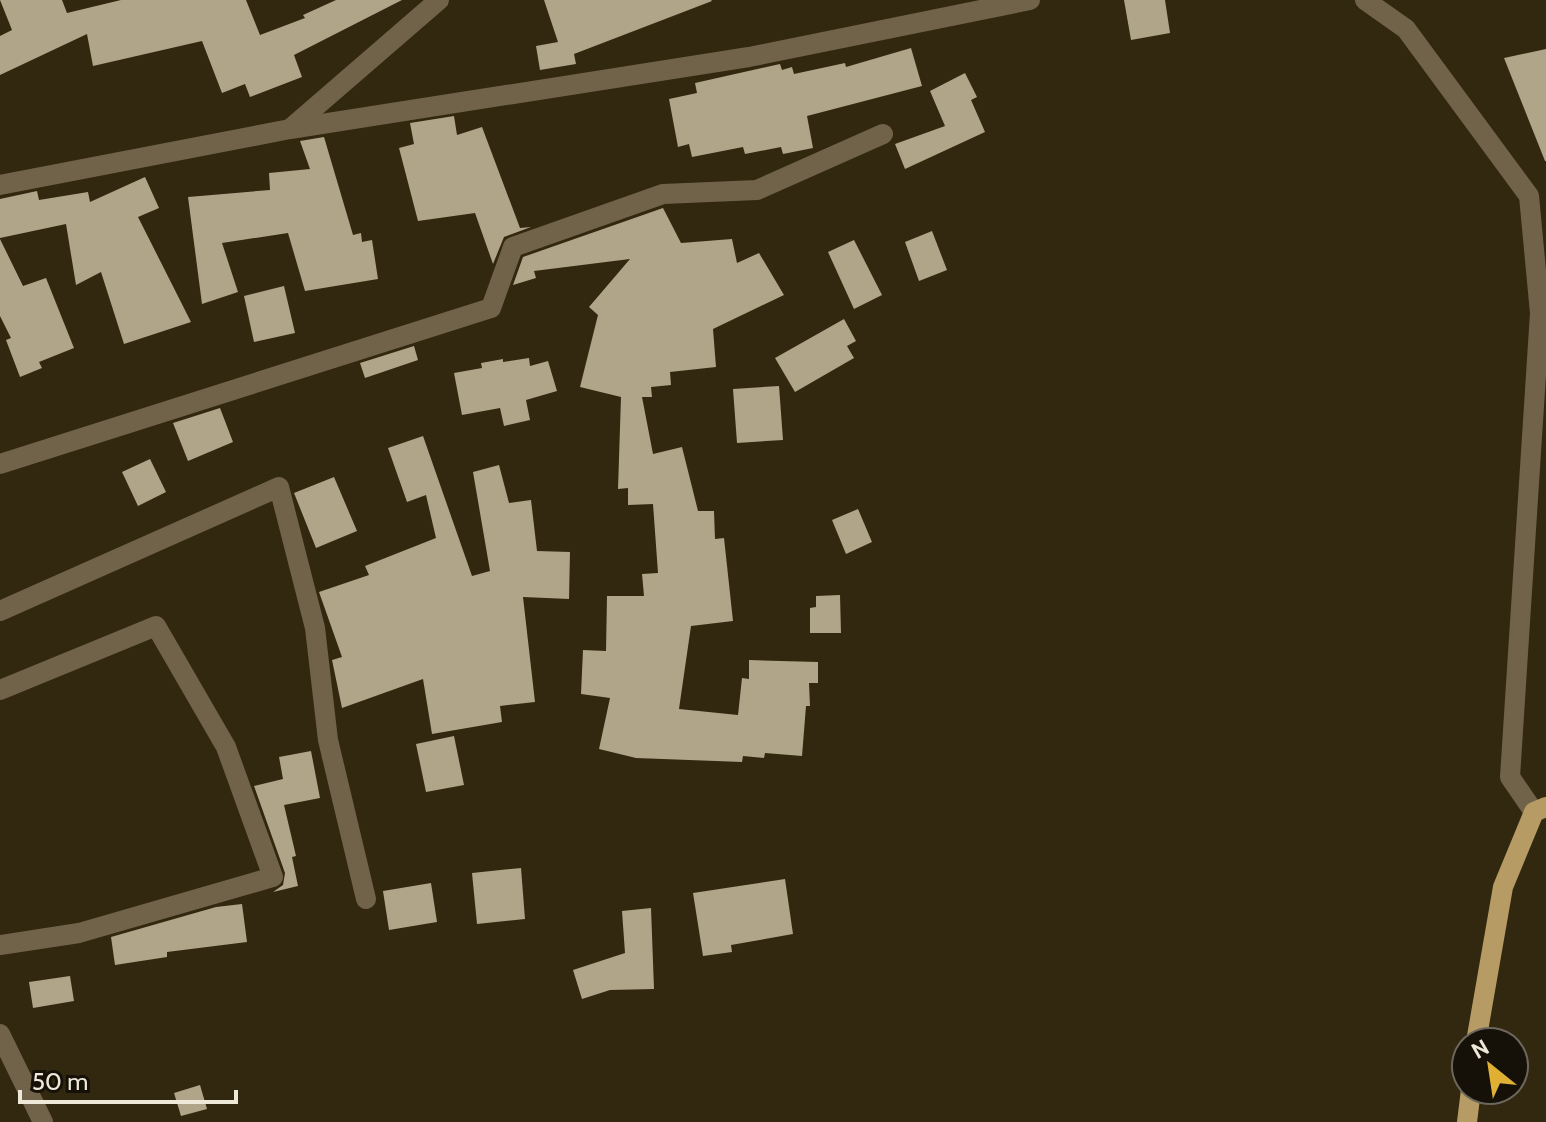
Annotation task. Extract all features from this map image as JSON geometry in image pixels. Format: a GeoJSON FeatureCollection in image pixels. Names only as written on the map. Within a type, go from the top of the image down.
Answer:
{"type":"FeatureCollection","features":[{"type":"Feature","properties":{"kind":"main road"},"geometry":{"type":"LineString","coordinates":[[1479,1026],[1503,887],[1540,809]]}},
{"type":"Feature","properties":{"kind":"street"},"geometry":{"type":"LineString","coordinates":[[290,129],[439,0]]}},
{"type":"Feature","properties":{"kind":"street"},"geometry":{"type":"LineString","coordinates":[[0,185],[290,129],[749,57],[1030,0]]}},
{"type":"Feature","properties":{"kind":"street"},"geometry":{"type":"LineString","coordinates":[[1365,0],[1406,29],[1529,196],[1540,313],[1510,777],[1540,809]]}},
{"type":"Feature","properties":{"kind":"street"},"geometry":{"type":"LineString","coordinates":[[0,464],[491,308],[513,247],[663,194],[757,190],[883,134]]}},
{"type":"Feature","properties":{"kind":"street"},"geometry":{"type":"LineString","coordinates":[[0,611],[279,487],[315,628],[328,740],[366,899]]}},
{"type":"Feature","properties":{"kind":"street"},"geometry":{"type":"LineString","coordinates":[[0,690],[156,626],[226,747],[273,877],[79,933],[0,945]]}},
{"type":"Feature","properties":{"kind":"street"},"geometry":{"type":"LineString","coordinates":[[0,1034],[43,1122]]}},
{"type":"Feature","properties":{"kind":"building"},"geometry":{"type":"Polygon","coordinates":[[[0,0],[62,0],[67,13],[121,0],[246,0],[260,35],[305,18],[303,15],[336,0],[402,0],[294,55],[302,77],[250,97],[245,84],[222,93],[202,41],[93,66],[87,34],[0,75],[0,36],[12,30],[0,0]]]}},
{"type":"Feature","properties":{"kind":"building"},"geometry":{"type":"Polygon","coordinates":[[[544,0],[712,1],[574,54],[576,64],[540,70],[536,46],[558,42],[544,0]]]}},
{"type":"Feature","properties":{"kind":"building"},"geometry":{"type":"Polygon","coordinates":[[[1124,0],[1165,0],[1170,33],[1131,40],[1124,0]]]}},
{"type":"Feature","properties":{"kind":"building"},"geometry":{"type":"Polygon","coordinates":[[[911,48],[922,86],[807,116],[813,148],[783,154],[781,147],[745,154],[743,147],[692,157],[689,144],[678,147],[669,99],[697,93],[695,83],[780,64],[782,70],[792,67],[794,74],[845,63],[846,67],[911,48]]]}},
{"type":"Feature","properties":{"kind":"building"},"geometry":{"type":"Polygon","coordinates":[[[1546,49],[1546,161],[1545,161],[1504,58],[1546,49]]]}},
{"type":"Feature","properties":{"kind":"building"},"geometry":{"type":"Polygon","coordinates":[[[965,73],[977,97],[971,100],[985,132],[905,169],[895,144],[945,126],[930,91],[965,73]]]}},
{"type":"Feature","properties":{"kind":"building"},"geometry":{"type":"Polygon","coordinates":[[[454,116],[457,135],[482,127],[520,228],[531,227],[504,237],[493,264],[475,213],[418,221],[399,148],[414,144],[410,123],[454,116]]]}},
{"type":"Feature","properties":{"kind":"building"},"geometry":{"type":"Polygon","coordinates":[[[324,137],[353,235],[361,233],[362,242],[372,240],[378,279],[305,291],[288,233],[222,243],[238,292],[202,304],[188,197],[270,190],[269,173],[310,169],[300,141],[324,137]]]}},
{"type":"Feature","properties":{"kind":"building"},"geometry":{"type":"Polygon","coordinates":[[[145,177],[159,208],[138,217],[191,322],[124,344],[101,272],[76,285],[66,224],[0,238],[0,199],[37,191],[39,200],[88,192],[90,202],[145,177]]]}},
{"type":"Feature","properties":{"kind":"building"},"geometry":{"type":"Polygon","coordinates":[[[663,208],[681,243],[732,239],[737,263],[759,253],[784,295],[713,329],[716,367],[670,372],[671,385],[651,387],[652,397],[642,397],[653,454],[682,447],[698,511],[714,511],[715,539],[724,538],[733,621],[691,626],[679,709],[738,715],[742,678],[749,679],[749,660],[818,662],[818,683],[809,683],[810,706],[806,706],[802,756],[765,753],[764,758],[743,756],[742,762],[636,758],[599,749],[610,698],[581,694],[583,650],[606,651],[607,596],[644,596],[642,574],[658,573],[653,504],[628,505],[628,488],[618,489],[621,397],[580,387],[598,315],[589,307],[630,259],[534,271],[536,278],[513,285],[523,257],[663,208]]]}},
{"type":"Feature","properties":{"kind":"building"},"geometry":{"type":"Polygon","coordinates":[[[932,231],[947,270],[919,281],[905,242],[932,231]]]}},
{"type":"Feature","properties":{"kind":"building"},"geometry":{"type":"Polygon","coordinates":[[[0,239],[23,286],[46,278],[74,348],[39,362],[42,368],[20,377],[6,340],[11,338],[0,316],[0,239]]]}},
{"type":"Feature","properties":{"kind":"building"},"geometry":{"type":"Polygon","coordinates":[[[854,240],[882,295],[854,309],[828,252],[854,240]]]}},
{"type":"Feature","properties":{"kind":"building"},"geometry":{"type":"Polygon","coordinates":[[[284,286],[295,333],[254,342],[244,296],[284,286]]]}},
{"type":"Feature","properties":{"kind":"building"},"geometry":{"type":"Polygon","coordinates":[[[844,319],[856,341],[847,346],[854,358],[795,392],[775,358],[844,319]]]}},
{"type":"Feature","properties":{"kind":"building"},"geometry":{"type":"Polygon","coordinates":[[[414,346],[418,360],[365,378],[360,363],[414,346]]]}},
{"type":"Feature","properties":{"kind":"building"},"geometry":{"type":"Polygon","coordinates":[[[529,358],[530,366],[548,361],[557,391],[526,400],[530,420],[504,426],[500,408],[462,415],[454,373],[482,368],[481,363],[529,358]]]}},
{"type":"Feature","properties":{"kind":"building"},"geometry":{"type":"Polygon","coordinates":[[[779,386],[783,440],[737,443],[733,389],[779,386]]]}},
{"type":"Feature","properties":{"kind":"building"},"geometry":{"type":"Polygon","coordinates":[[[220,408],[233,442],[188,461],[173,423],[220,408]]]}},
{"type":"Feature","properties":{"kind":"building"},"geometry":{"type":"Polygon","coordinates":[[[423,436],[472,576],[490,571],[473,472],[499,465],[509,503],[531,500],[537,551],[570,552],[569,599],[523,597],[535,702],[500,706],[502,722],[432,734],[423,679],[342,708],[332,660],[342,657],[319,592],[369,575],[365,566],[436,538],[426,495],[407,502],[388,448],[423,436]]]}},
{"type":"Feature","properties":{"kind":"building"},"geometry":{"type":"Polygon","coordinates":[[[150,459],[166,492],[138,506],[122,472],[150,459]]]}},
{"type":"Feature","properties":{"kind":"building"},"geometry":{"type":"Polygon","coordinates":[[[334,477],[357,531],[316,548],[294,493],[334,477]]]}},
{"type":"Feature","properties":{"kind":"building"},"geometry":{"type":"Polygon","coordinates":[[[858,509],[872,542],[846,554],[832,520],[858,509]]]}},
{"type":"Feature","properties":{"kind":"building"},"geometry":{"type":"Polygon","coordinates":[[[840,595],[841,633],[810,633],[810,608],[816,607],[816,596],[840,595]]]}},
{"type":"Feature","properties":{"kind":"building"},"geometry":{"type":"Polygon","coordinates":[[[454,736],[464,785],[426,792],[416,744],[454,736]]]}},
{"type":"Feature","properties":{"kind":"building"},"geometry":{"type":"Polygon","coordinates":[[[311,751],[320,798],[284,805],[296,856],[292,857],[298,886],[273,892],[283,885],[285,873],[254,786],[283,779],[279,757],[311,751]]]}},
{"type":"Feature","properties":{"kind":"building"},"geometry":{"type":"Polygon","coordinates":[[[521,868],[525,919],[477,924],[472,873],[521,868]]]}},
{"type":"Feature","properties":{"kind":"building"},"geometry":{"type":"Polygon","coordinates":[[[785,879],[793,934],[731,945],[732,952],[703,956],[693,893],[785,879]]]}},
{"type":"Feature","properties":{"kind":"building"},"geometry":{"type":"Polygon","coordinates":[[[431,883],[437,922],[389,930],[383,891],[431,883]]]}},
{"type":"Feature","properties":{"kind":"building"},"geometry":{"type":"Polygon","coordinates":[[[242,904],[247,942],[167,952],[167,957],[115,965],[111,937],[216,907],[242,904]]]}},
{"type":"Feature","properties":{"kind":"building"},"geometry":{"type":"Polygon","coordinates":[[[651,908],[654,989],[610,990],[582,999],[573,970],[625,953],[622,911],[651,908]]]}},
{"type":"Feature","properties":{"kind":"building"},"geometry":{"type":"Polygon","coordinates":[[[70,976],[74,1001],[33,1008],[29,982],[70,976]]]}},
{"type":"Feature","properties":{"kind":"building"},"geometry":{"type":"Polygon","coordinates":[[[200,1085],[207,1109],[181,1116],[174,1093],[200,1085]]]}}]}
